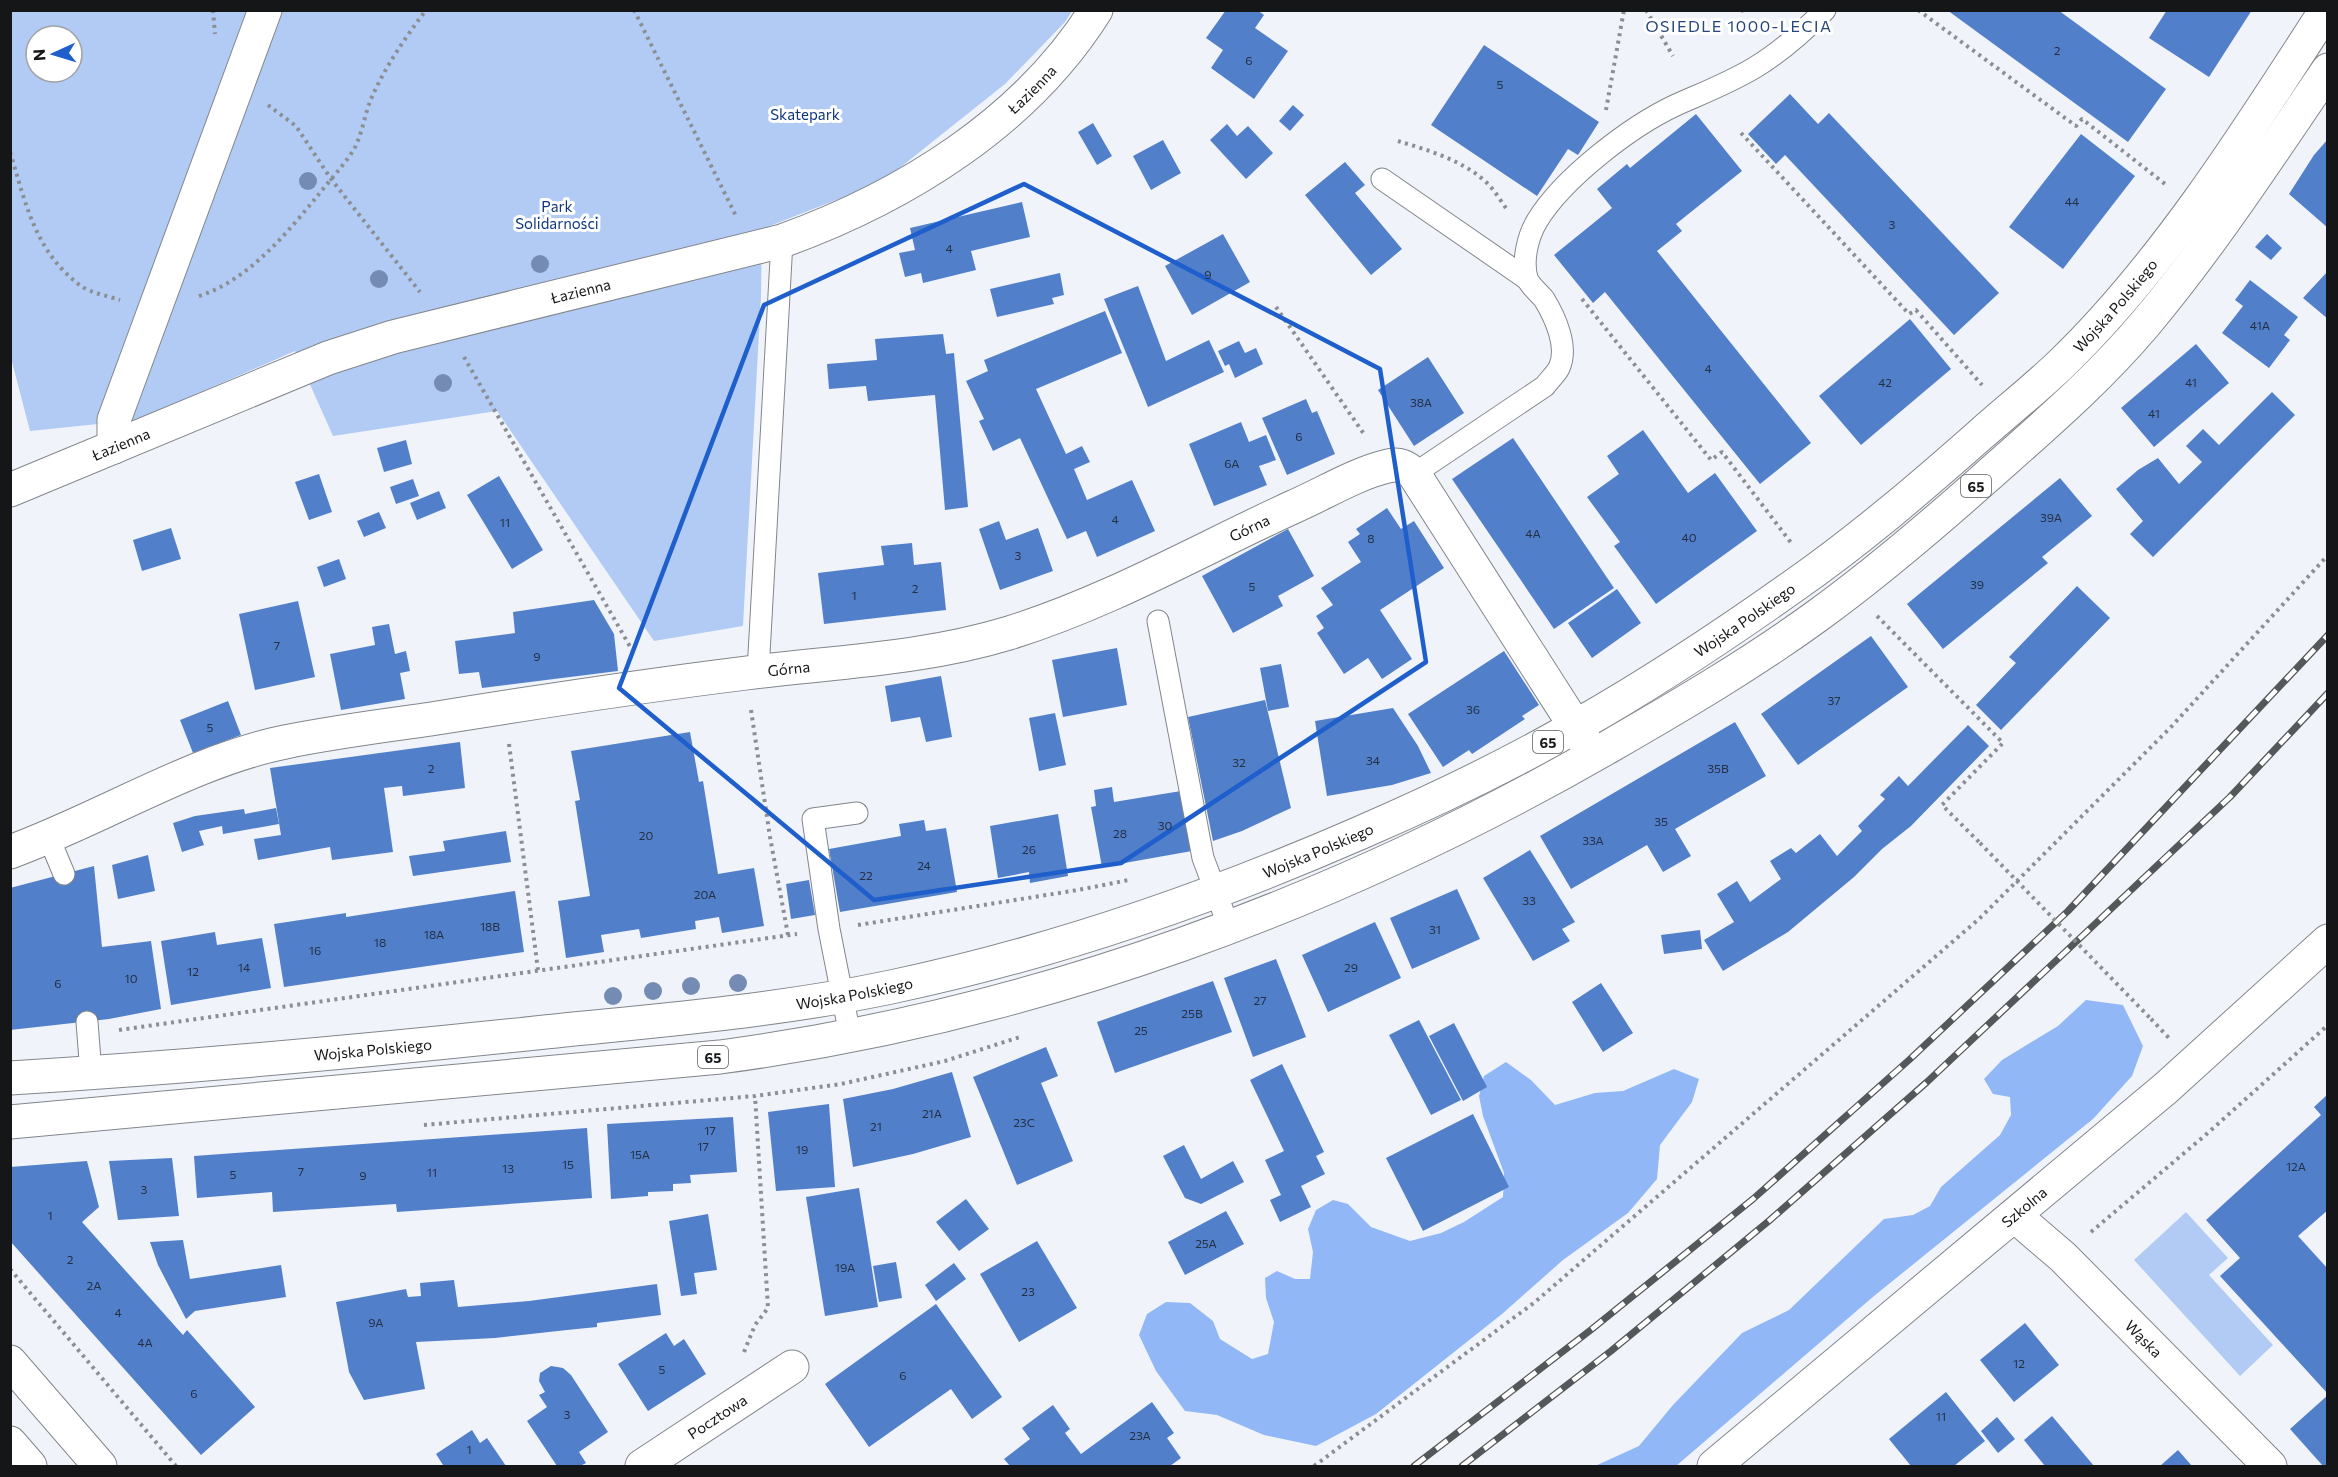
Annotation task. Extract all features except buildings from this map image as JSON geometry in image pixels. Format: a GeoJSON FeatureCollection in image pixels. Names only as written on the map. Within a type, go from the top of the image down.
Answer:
{"type":"FeatureCollection","features":[{"type":"Feature","properties":{"kind":"main road"},"geometry":{"type":"LineString","coordinates":[[114,447],[114,420],[265,10]]}},
{"type":"Feature","properties":{"kind":"main road","name":"Łazienna"},"geometry":{"type":"LineString","coordinates":[[10,490],[328,358],[393,337],[767,245],[832,223],[877,202],[918,179],[953,155],[1029,92],[1083,32],[1096,10]]}},
{"type":"Feature","properties":{"kind":"main road","name":"Wojska Polskiego"},"geometry":{"type":"LineString","coordinates":[[10,1078],[356,1052],[777,1008],[843,996],[894,986],[1052,946],[1158,913],[1288,864],[1421,806],[1499,768],[1576,726],[1656,678],[1796,584],[1944,466],[2062,363],[2114,307],[2204,193],[2326,10]]}},
{"type":"Feature","properties":{"kind":"main road","name":"65"},"geometry":{"type":"LineString","coordinates":[[10,1122],[720,1057],[850,1035],[963,1011],[1063,984],[1173,948],[1344,881],[1435,840],[1516,799],[1594,755],[1745,665],[1819,615],[1917,537],[2032,436],[2083,388],[2143,326],[2230,213],[2328,70]]}},
{"type":"Feature","properties":{"kind":"main road"},"geometry":{"type":"LineString","coordinates":[[1400,470],[1594,755]]}},
{"type":"Feature","properties":{"kind":"main road","name":"Górna"},"geometry":{"type":"LineString","coordinates":[[754,685],[947,648],[1032,625],[1127,588],[1264,520],[1400,470]]}},
{"type":"Feature","properties":{"kind":"main road"},"geometry":{"type":"LineString","coordinates":[[10,852],[49,838],[205,768],[280,742],[348,730],[754,685]]}},
{"type":"Feature","properties":{"kind":"main road","name":"Szkolna"},"geometry":{"type":"LineString","coordinates":[[1713,1467],[2166,1088],[2328,941]]}},
{"type":"Feature","properties":{"kind":"main road","name":"Wąska"},"geometry":{"type":"LineString","coordinates":[[2015,1216],[2062,1257],[2270,1467]]}},
{"type":"Feature","properties":{"kind":"main road"},"geometry":{"type":"LineString","coordinates":[[10,1362],[100,1467]]}},
{"type":"Feature","properties":{"kind":"main road","name":"Pocztowa"},"geometry":{"type":"LineString","coordinates":[[642,1467],[792,1367]]}},
{"type":"Feature","properties":{"kind":"main road"},"geometry":{"type":"LineString","coordinates":[[10,1443],[30,1467]]}},
{"type":"Feature","properties":{"kind":"lane"},"geometry":{"type":"LineString","coordinates":[[1527,279],[1528,238],[1538,219],[1568,184],[1605,149],[1674,106],[1756,68],[1791,44],[1825,10]]}},
{"type":"Feature","properties":{"kind":"lane"},"geometry":{"type":"LineString","coordinates":[[1382,179],[1527,279],[1544,300],[1558,325],[1562,349],[1559,367],[1545,386],[1400,470]]}},
{"type":"Feature","properties":{"kind":"lane"},"geometry":{"type":"LineString","coordinates":[[754,685],[767,245]]}},
{"type":"Feature","properties":{"kind":"lane"},"geometry":{"type":"LineString","coordinates":[[1158,621],[1203,858],[1229,927]]}},
{"type":"Feature","properties":{"kind":"lane"},"geometry":{"type":"LineString","coordinates":[[850,1035],[829,929],[813,819],[857,813]]}},
{"type":"Feature","properties":{"kind":"lane"},"geometry":{"type":"LineString","coordinates":[[49,838],[64,874]]}},
{"type":"Feature","properties":{"kind":"lane"},"geometry":{"type":"LineString","coordinates":[[87,1028],[91,1073]]}},
{"type":"Feature","properties":{"kind":"path"},"geometry":{"type":"LineString","coordinates":[[634,10],[767,245]]}},
{"type":"Feature","properties":{"kind":"path"},"geometry":{"type":"LineString","coordinates":[[1605,149],[1603,129],[1624,10]]}},
{"type":"Feature","properties":{"kind":"path"},"geometry":{"type":"LineString","coordinates":[[1646,10],[1673,56]]}},
{"type":"Feature","properties":{"kind":"path"},"geometry":{"type":"LineString","coordinates":[[1740,10],[1747,12]]}},
{"type":"Feature","properties":{"kind":"path"},"geometry":{"type":"LineString","coordinates":[[1918,10],[2076,126],[2082,119],[2166,184]]}},
{"type":"Feature","properties":{"kind":"path"},"geometry":{"type":"LineString","coordinates":[[1741,133],[1909,314],[1916,310],[1986,390]]}},
{"type":"Feature","properties":{"kind":"path"},"geometry":{"type":"LineString","coordinates":[[1398,141],[1460,165],[1488,184],[1528,238]]}},
{"type":"Feature","properties":{"kind":"path"},"geometry":{"type":"LineString","coordinates":[[2159,194],[2172,174]]}},
{"type":"Feature","properties":{"kind":"path"},"geometry":{"type":"LineString","coordinates":[[1579,296],[1711,460],[1722,452],[1792,544]]}},
{"type":"Feature","properties":{"kind":"path"},"geometry":{"type":"LineString","coordinates":[[1276,307],[1400,470]]}},
{"type":"Feature","properties":{"kind":"path"},"geometry":{"type":"LineString","coordinates":[[1784,550],[1801,537]]}},
{"type":"Feature","properties":{"kind":"path"},"geometry":{"type":"LineString","coordinates":[[1314,1467],[1535,1302],[1979,919],[2171,727],[2328,555]]}},
{"type":"Feature","properties":{"kind":"path"},"geometry":{"type":"LineString","coordinates":[[1874,614],[2003,743],[1942,805],[2172,1040]]}},
{"type":"Feature","properties":{"kind":"path"},"geometry":{"type":"LineString","coordinates":[[754,685],[770,837],[788,935]]}},
{"type":"Feature","properties":{"kind":"path"},"geometry":{"type":"LineString","coordinates":[[511,758],[538,970]]}},
{"type":"Feature","properties":{"kind":"path"},"geometry":{"type":"LineString","coordinates":[[87,1028],[765,939]]}},
{"type":"Feature","properties":{"kind":"path"},"geometry":{"type":"LineString","coordinates":[[742,1357],[755,1325],[768,1308],[755,1096]]}},
{"type":"Feature","properties":{"kind":"path"},"geometry":{"type":"LineString","coordinates":[[10,1269],[176,1467]]}},
{"type":"Feature","properties":{"kind":"highlighted area"},"geometry":{"type":"Polygon","coordinates":[[[1024,184],[1380,369],[1426,662],[1121,863],[874,900],[619,688],[764,305],[1024,184]]]}},
{"type":"Feature","properties":{"kind":"green space","name":"Park Solidarności"},"geometry":{"type":"Polygon","coordinates":[[[10,11],[1072,11],[1065,22],[1005,84],[882,182],[762,229],[761,296],[743,626],[654,641],[497,411],[333,436],[295,351],[137,420],[30,431],[11,358],[10,11]]]}},
{"type":"Feature","properties":{"kind":"green space"},"geometry":{"type":"Polygon","coordinates":[[[2186,1212],[2228,1258],[2209,1275],[2273,1345],[2240,1376],[2134,1260],[2186,1212]]]}},
{"type":"Feature","properties":{"kind":"shaded area"},"geometry":{"type":"Polygon","coordinates":[[[2086,1000],[2123,1005],[2143,1046],[2132,1076],[2093,1119],[1874,1296],[1676,1466],[1595,1466],[1639,1446],[1673,1405],[1742,1333],[1789,1310],[1884,1219],[1913,1215],[1930,1206],[1941,1187],[2000,1135],[2011,1115],[2010,1097],[1993,1094],[1984,1079],[2002,1060],[2058,1026],[2086,1000]]]}},
{"type":"Feature","properties":{"kind":"shaded area"},"geometry":{"type":"Polygon","coordinates":[[[1506,1062],[1531,1080],[1555,1105],[1595,1093],[1623,1091],[1674,1069],[1699,1079],[1692,1102],[1660,1145],[1657,1179],[1628,1213],[1563,1260],[1502,1314],[1376,1414],[1316,1446],[1264,1435],[1217,1415],[1185,1411],[1156,1371],[1139,1335],[1147,1314],[1166,1302],[1190,1303],[1213,1321],[1220,1339],[1252,1359],[1268,1354],[1274,1322],[1266,1298],[1265,1278],[1277,1271],[1295,1279],[1310,1279],[1313,1252],[1308,1229],[1316,1210],[1333,1200],[1348,1204],[1371,1227],[1410,1241],[1441,1233],[1464,1222],[1503,1197],[1504,1173],[1483,1116],[1479,1096],[1484,1076],[1506,1062]]]}},
{"type":"Feature","properties":{"kind":"railway"},"geometry":{"type":"LineString","coordinates":[[1414,1466],[1592,1329],[1753,1199],[1909,1060],[2068,911],[2328,635]]}},
{"type":"Feature","properties":{"kind":"railway"},"geometry":{"type":"LineString","coordinates":[[1462,1466],[1611,1351],[1770,1220],[1927,1082],[2230,797],[2328,693]]}},
{"type":"Feature","properties":{"kind":"district","name":"OSIEDLE 1000-LECIA"},"geometry":{"type":"Point","coordinates":[1739,25]}},
{"type":"Feature","properties":{"kind":"park label","name":"Skatepark"},"geometry":{"type":"Point","coordinates":[805,114]}}]}
